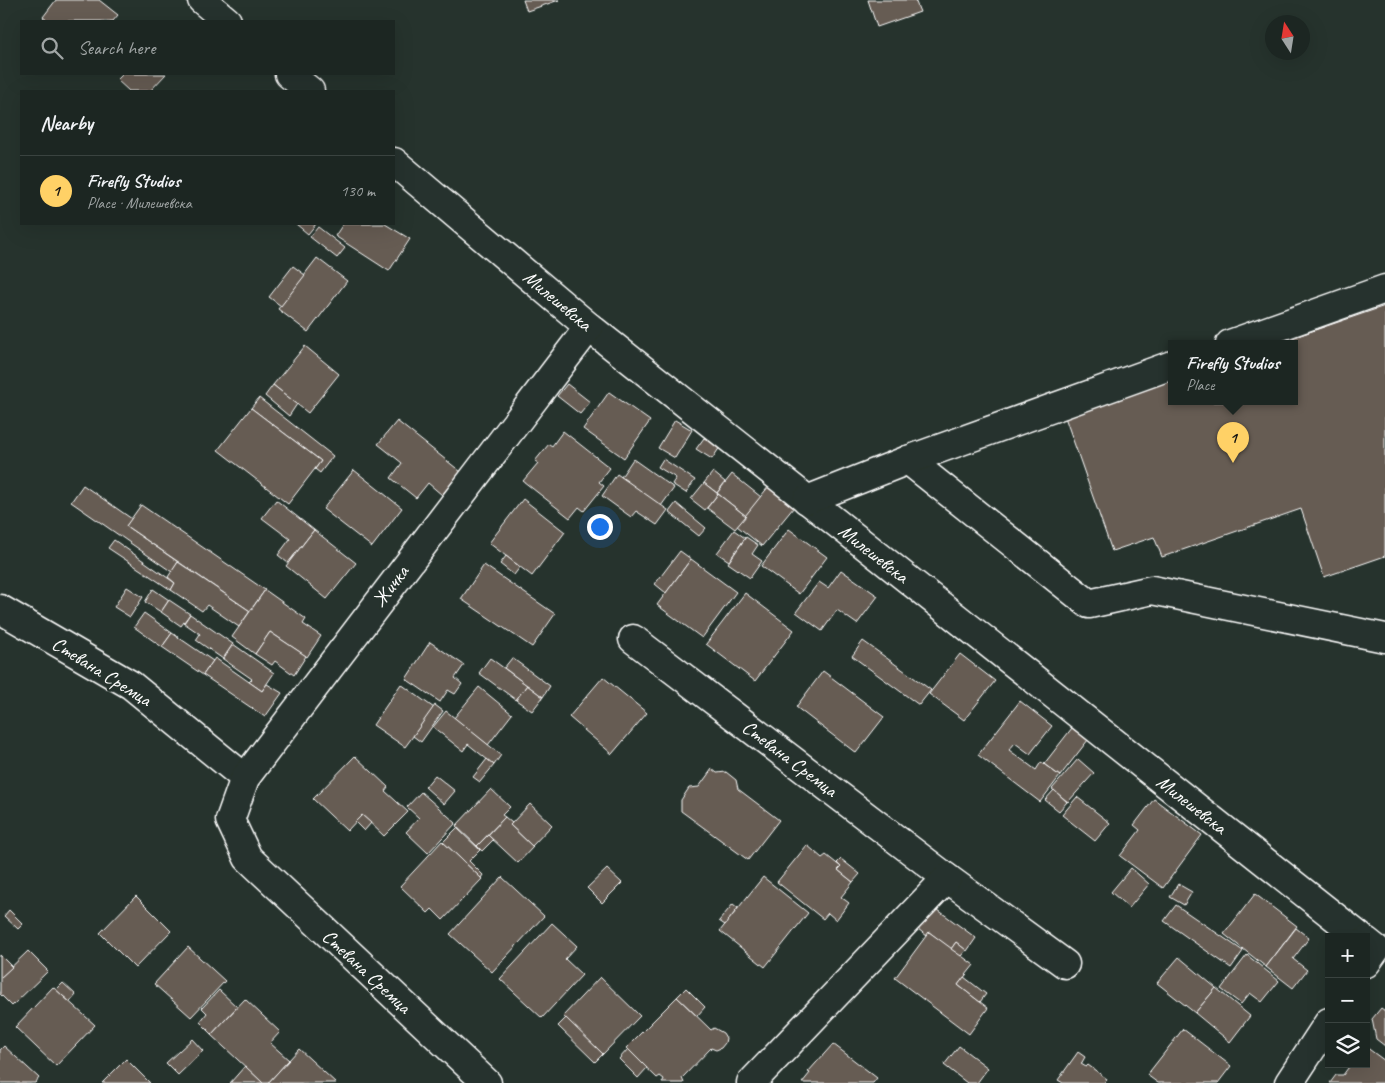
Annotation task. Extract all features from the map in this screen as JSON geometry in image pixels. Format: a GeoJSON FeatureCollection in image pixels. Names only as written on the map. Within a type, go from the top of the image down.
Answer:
{"type":"FeatureCollection","features":[{"type":"Feature","properties":{"kind":"street"},"geometry":{"type":"LineString","coordinates":[[202,0],[226,20]]}},
{"type":"Feature","properties":{"kind":"street"},"geometry":{"type":"LineString","coordinates":[[290,75],[309,90]]}},
{"type":"Feature","properties":{"kind":"street","name":"Милешевска"},"geometry":{"type":"LineString","coordinates":[[395,163],[589,327],[1348,933]]}},
{"type":"Feature","properties":{"kind":"street"},"geometry":{"type":"LineString","coordinates":[[1241,340],[1385,289]]}},
{"type":"Feature","properties":{"kind":"street","name":"Жичка"},"geometry":{"type":"LineString","coordinates":[[248,858],[230,820],[245,778],[589,327]]}},
{"type":"Feature","properties":{"kind":"street"},"geometry":{"type":"LineString","coordinates":[[807,500],[908,460],[1168,366]]}},
{"type":"Feature","properties":{"kind":"street"},"geometry":{"type":"LineString","coordinates":[[908,460],[1089,604],[1152,590],[1385,638]]}},
{"type":"Feature","properties":{"kind":"street","name":"Стевана Сремца"},"geometry":{"type":"LineString","coordinates":[[0,609],[131,685],[245,778]]}},
{"type":"Feature","properties":{"kind":"street","name":"Стевана Сремца"},"geometry":{"type":"LineString","coordinates":[[633,639],[947,878],[1065,964]]}},
{"type":"Feature","properties":{"kind":"street","name":"Стевана Сремца"},"geometry":{"type":"LineString","coordinates":[[248,858],[486,1083]]}},
{"type":"Feature","properties":{"kind":"street"},"geometry":{"type":"LineString","coordinates":[[751,1083],[947,878]]}},
{"type":"Feature","properties":{"kind":"street"},"geometry":{"type":"LineString","coordinates":[[1289,1083],[1328,1023]]}},
{"type":"Feature","properties":{"kind":"building"},"geometry":{"type":"Polygon","coordinates":[[[56,0],[99,0],[118,15],[114,20],[47,20],[43,17],[56,0]]]}},
{"type":"Feature","properties":{"kind":"building"},"geometry":{"type":"Polygon","coordinates":[[[523,0],[559,0],[527,11],[523,0]]]}},
{"type":"Feature","properties":{"kind":"building"},"geometry":{"type":"Polygon","coordinates":[[[868,0],[915,0],[920,12],[877,27],[868,0]]]}},
{"type":"Feature","properties":{"kind":"building"},"geometry":{"type":"Polygon","coordinates":[[[122,75],[165,75],[151,90],[128,90],[117,80],[122,75]]]}},
{"type":"Feature","properties":{"kind":"building"},"geometry":{"type":"Polygon","coordinates":[[[297,225],[315,225],[308,234],[297,225]]]}},
{"type":"Feature","properties":{"kind":"building"},"geometry":{"type":"Polygon","coordinates":[[[342,225],[387,225],[410,239],[389,271],[335,236],[342,225]]]}},
{"type":"Feature","properties":{"kind":"building"},"geometry":{"type":"Polygon","coordinates":[[[318,227],[345,248],[337,258],[310,237],[318,227]]]}},
{"type":"Feature","properties":{"kind":"building"},"geometry":{"type":"Polygon","coordinates":[[[317,258],[347,281],[308,332],[278,309],[317,258]]]}},
{"type":"Feature","properties":{"kind":"building"},"geometry":{"type":"Polygon","coordinates":[[[293,266],[305,275],[281,306],[269,297],[293,266]]]}},
{"type":"Feature","properties":{"kind":"building"},"geometry":{"type":"Polygon","coordinates":[[[1385,306],[1385,556],[1324,577],[1301,509],[1162,557],[1154,537],[1112,551],[1065,417],[1168,381],[1168,405],[1298,405],[1298,340],[1286,340],[1385,306]]]}},
{"type":"Feature","properties":{"kind":"building"},"geometry":{"type":"Polygon","coordinates":[[[305,346],[339,374],[308,413],[273,385],[305,346]]]}},
{"type":"Feature","properties":{"kind":"building"},"geometry":{"type":"Polygon","coordinates":[[[567,384],[590,402],[580,414],[557,396],[567,384]]]}},
{"type":"Feature","properties":{"kind":"building"},"geometry":{"type":"Polygon","coordinates":[[[273,385],[297,404],[289,416],[265,396],[273,385]]]}},
{"type":"Feature","properties":{"kind":"building"},"geometry":{"type":"Polygon","coordinates":[[[609,392],[650,421],[624,458],[583,429],[609,392]]]}},
{"type":"Feature","properties":{"kind":"building"},"geometry":{"type":"Polygon","coordinates":[[[259,398],[333,456],[320,473],[315,469],[321,461],[251,408],[259,398]]]}},
{"type":"Feature","properties":{"kind":"building"},"geometry":{"type":"Polygon","coordinates":[[[251,408],[321,461],[288,504],[218,450],[251,408]]]}},
{"type":"Feature","properties":{"kind":"building"},"geometry":{"type":"Polygon","coordinates":[[[675,420],[692,430],[675,458],[658,448],[675,420]]]}},
{"type":"Feature","properties":{"kind":"building"},"geometry":{"type":"Polygon","coordinates":[[[397,421],[461,472],[442,495],[428,483],[416,498],[391,478],[402,463],[378,444],[397,421]]]}},
{"type":"Feature","properties":{"kind":"building"},"geometry":{"type":"Polygon","coordinates":[[[563,431],[610,468],[599,482],[604,486],[584,511],[579,507],[570,518],[523,481],[538,463],[535,461],[549,444],[552,446],[563,431]]]}},
{"type":"Feature","properties":{"kind":"building"},"geometry":{"type":"Polygon","coordinates":[[[704,438],[720,447],[712,459],[696,449],[704,438]]]}},
{"type":"Feature","properties":{"kind":"building"},"geometry":{"type":"Polygon","coordinates":[[[633,459],[674,488],[661,506],[621,477],[633,459]]]}},
{"type":"Feature","properties":{"kind":"building"},"geometry":{"type":"Polygon","coordinates":[[[663,459],[695,480],[686,493],[672,484],[676,478],[658,467],[663,459]]]}},
{"type":"Feature","properties":{"kind":"building"},"geometry":{"type":"Polygon","coordinates":[[[354,470],[402,508],[372,547],[323,509],[354,470]]]}},
{"type":"Feature","properties":{"kind":"building"},"geometry":{"type":"Polygon","coordinates":[[[713,472],[725,482],[717,493],[704,483],[713,472]]]}},
{"type":"Feature","properties":{"kind":"building"},"geometry":{"type":"Polygon","coordinates":[[[617,474],[668,510],[657,525],[636,511],[631,517],[602,496],[617,474]]]}},
{"type":"Feature","properties":{"kind":"building"},"geometry":{"type":"Polygon","coordinates":[[[732,474],[761,497],[746,516],[717,493],[732,474]]]}},
{"type":"Feature","properties":{"kind":"building"},"geometry":{"type":"Polygon","coordinates":[[[704,483],[718,494],[705,510],[691,499],[704,483]]]}},
{"type":"Feature","properties":{"kind":"building"},"geometry":{"type":"Polygon","coordinates":[[[83,485],[132,519],[126,526],[178,562],[172,572],[71,502],[83,485]]]}},
{"type":"Feature","properties":{"kind":"building"},"geometry":{"type":"Polygon","coordinates":[[[769,486],[794,507],[762,546],[737,526],[769,486]]]}},
{"type":"Feature","properties":{"kind":"building"},"geometry":{"type":"Polygon","coordinates":[[[718,494],[746,516],[735,529],[707,508],[718,494]]]}},
{"type":"Feature","properties":{"kind":"building"},"geometry":{"type":"Polygon","coordinates":[[[523,499],[565,532],[532,576],[489,543],[523,499]]]}},
{"type":"Feature","properties":{"kind":"building"},"geometry":{"type":"Polygon","coordinates":[[[276,500],[314,530],[288,563],[278,555],[290,539],[262,518],[276,500]]]}},
{"type":"Feature","properties":{"kind":"building"},"geometry":{"type":"Polygon","coordinates":[[[676,503],[706,528],[699,536],[669,512],[676,503]]]}},
{"type":"Feature","properties":{"kind":"building"},"geometry":{"type":"Polygon","coordinates":[[[141,505],[265,590],[250,611],[126,526],[141,505]]]}},
{"type":"Feature","properties":{"kind":"building"},"geometry":{"type":"Polygon","coordinates":[[[789,529],[827,557],[799,594],[761,566],[789,529]]]}},
{"type":"Feature","properties":{"kind":"building"},"geometry":{"type":"Polygon","coordinates":[[[314,530],[356,563],[327,599],[286,566],[314,530]]]}},
{"type":"Feature","properties":{"kind":"building"},"geometry":{"type":"Polygon","coordinates":[[[734,530],[745,538],[729,561],[717,553],[734,530]]]}},
{"type":"Feature","properties":{"kind":"building"},"geometry":{"type":"Polygon","coordinates":[[[746,537],[758,545],[752,554],[762,561],[750,578],[728,563],[746,537]]]}},
{"type":"Feature","properties":{"kind":"building"},"geometry":{"type":"Polygon","coordinates":[[[114,540],[175,583],[171,590],[108,548],[114,540]]]}},
{"type":"Feature","properties":{"kind":"building"},"geometry":{"type":"Polygon","coordinates":[[[680,551],[691,559],[666,593],[655,584],[680,551]]]}},
{"type":"Feature","properties":{"kind":"building"},"geometry":{"type":"Polygon","coordinates":[[[506,556],[520,567],[514,575],[500,564],[506,556]]]}},
{"type":"Feature","properties":{"kind":"building"},"geometry":{"type":"Polygon","coordinates":[[[691,559],[736,592],[702,638],[657,605],[691,559]]]}},
{"type":"Feature","properties":{"kind":"building"},"geometry":{"type":"Polygon","coordinates":[[[178,562],[250,611],[239,627],[207,605],[202,611],[171,590],[175,583],[168,577],[178,562]]]}},
{"type":"Feature","properties":{"kind":"building"},"geometry":{"type":"Polygon","coordinates":[[[484,565],[555,614],[532,647],[461,599],[484,565]]]}},
{"type":"Feature","properties":{"kind":"building"},"geometry":{"type":"Polygon","coordinates":[[[841,570],[878,596],[857,624],[837,610],[822,631],[796,612],[819,582],[828,588],[841,570]]]}},
{"type":"Feature","properties":{"kind":"building"},"geometry":{"type":"Polygon","coordinates":[[[127,587],[143,597],[130,617],[114,607],[127,587]]]}},
{"type":"Feature","properties":{"kind":"building"},"geometry":{"type":"Polygon","coordinates":[[[153,589],[169,600],[161,612],[145,602],[153,589]]]}},
{"type":"Feature","properties":{"kind":"building"},"geometry":{"type":"Polygon","coordinates":[[[265,590],[306,619],[303,624],[321,636],[307,657],[270,632],[255,654],[232,637],[265,590]]]}},
{"type":"Feature","properties":{"kind":"building"},"geometry":{"type":"Polygon","coordinates":[[[745,593],[794,630],[755,681],[706,644],[745,593]]]}},
{"type":"Feature","properties":{"kind":"building"},"geometry":{"type":"Polygon","coordinates":[[[169,600],[190,614],[181,626],[161,612],[169,600]]]}},
{"type":"Feature","properties":{"kind":"building"},"geometry":{"type":"Polygon","coordinates":[[[144,613],[172,633],[162,647],[134,627],[144,613]]]}},
{"type":"Feature","properties":{"kind":"building"},"geometry":{"type":"Polygon","coordinates":[[[190,614],[233,644],[223,659],[196,640],[200,634],[184,623],[190,614]]]}},
{"type":"Feature","properties":{"kind":"building"},"geometry":{"type":"Polygon","coordinates":[[[270,632],[306,656],[294,675],[275,661],[272,665],[255,654],[270,632]]]}},
{"type":"Feature","properties":{"kind":"building"},"geometry":{"type":"Polygon","coordinates":[[[172,633],[213,661],[203,675],[162,647],[172,633]]]}},
{"type":"Feature","properties":{"kind":"building"},"geometry":{"type":"Polygon","coordinates":[[[863,641],[931,690],[919,705],[852,656],[863,641]]]}},
{"type":"Feature","properties":{"kind":"building"},"geometry":{"type":"Polygon","coordinates":[[[430,642],[464,665],[455,678],[462,684],[455,694],[448,690],[440,702],[406,679],[430,642]]]}},
{"type":"Feature","properties":{"kind":"building"},"geometry":{"type":"Polygon","coordinates":[[[233,644],[274,673],[262,691],[249,682],[252,679],[223,659],[233,644]]]}},
{"type":"Feature","properties":{"kind":"building"},"geometry":{"type":"Polygon","coordinates":[[[960,654],[995,681],[964,720],[929,694],[960,654]]]}},
{"type":"Feature","properties":{"kind":"building"},"geometry":{"type":"Polygon","coordinates":[[[215,658],[262,691],[267,684],[282,693],[265,717],[203,675],[215,658]]]}},
{"type":"Feature","properties":{"kind":"building"},"geometry":{"type":"Polygon","coordinates":[[[490,658],[527,685],[516,700],[479,673],[490,658]]]}},
{"type":"Feature","properties":{"kind":"building"},"geometry":{"type":"Polygon","coordinates":[[[512,658],[550,686],[543,697],[504,668],[512,658]]]}},
{"type":"Feature","properties":{"kind":"building"},"geometry":{"type":"Polygon","coordinates":[[[823,671],[884,717],[856,753],[796,707],[823,671]]]}},
{"type":"Feature","properties":{"kind":"building"},"geometry":{"type":"Polygon","coordinates":[[[603,677],[647,713],[612,754],[569,717],[603,677]]]}},
{"type":"Feature","properties":{"kind":"building"},"geometry":{"type":"Polygon","coordinates":[[[401,684],[434,708],[405,747],[373,725],[401,684]]]}},
{"type":"Feature","properties":{"kind":"building"},"geometry":{"type":"Polygon","coordinates":[[[527,685],[543,697],[532,711],[516,700],[527,685]]]}},
{"type":"Feature","properties":{"kind":"building"},"geometry":{"type":"Polygon","coordinates":[[[479,687],[512,714],[488,745],[454,718],[479,687]]]}},
{"type":"Feature","properties":{"kind":"building"},"geometry":{"type":"Polygon","coordinates":[[[1020,701],[1052,726],[1030,754],[1015,743],[1009,750],[1036,770],[1041,762],[1060,776],[1040,802],[978,755],[1020,701]]]}},
{"type":"Feature","properties":{"kind":"building"},"geometry":{"type":"Polygon","coordinates":[[[435,705],[443,711],[421,742],[413,736],[435,705]]]}},
{"type":"Feature","properties":{"kind":"building"},"geometry":{"type":"Polygon","coordinates":[[[446,711],[501,755],[494,765],[468,744],[463,751],[433,727],[446,711]]]}},
{"type":"Feature","properties":{"kind":"building"},"geometry":{"type":"Polygon","coordinates":[[[1072,728],[1088,740],[1060,776],[1044,764],[1072,728]]]}},
{"type":"Feature","properties":{"kind":"building"},"geometry":{"type":"Polygon","coordinates":[[[355,756],[388,787],[385,791],[408,812],[384,836],[362,815],[347,831],[313,799],[355,756]]]}},
{"type":"Feature","properties":{"kind":"building"},"geometry":{"type":"Polygon","coordinates":[[[487,759],[494,765],[480,782],[473,777],[487,759]]]}},
{"type":"Feature","properties":{"kind":"building"},"geometry":{"type":"Polygon","coordinates":[[[1078,759],[1094,773],[1068,802],[1052,789],[1078,759]]]}},
{"type":"Feature","properties":{"kind":"building"},"geometry":{"type":"Polygon","coordinates":[[[712,769],[717,773],[726,772],[736,780],[738,789],[779,820],[748,860],[681,811],[681,800],[689,788],[699,787],[712,769]]]}},
{"type":"Feature","properties":{"kind":"building"},"geometry":{"type":"Polygon","coordinates":[[[435,775],[455,791],[444,804],[425,787],[435,775]]]}},
{"type":"Feature","properties":{"kind":"building"},"geometry":{"type":"Polygon","coordinates":[[[491,789],[510,807],[502,815],[505,817],[477,846],[456,826],[491,789]]]}},
{"type":"Feature","properties":{"kind":"building"},"geometry":{"type":"Polygon","coordinates":[[[1054,790],[1067,802],[1059,811],[1045,800],[1054,790]]]}},
{"type":"Feature","properties":{"kind":"building"},"geometry":{"type":"Polygon","coordinates":[[[421,792],[456,823],[428,853],[406,832],[419,818],[407,807],[421,792]]]}},
{"type":"Feature","properties":{"kind":"building"},"geometry":{"type":"Polygon","coordinates":[[[1077,797],[1110,823],[1095,841],[1062,815],[1077,797]]]}},
{"type":"Feature","properties":{"kind":"building"},"geometry":{"type":"Polygon","coordinates":[[[1154,799],[1202,835],[1163,888],[1120,856],[1140,830],[1134,825],[1154,799]]]}},
{"type":"Feature","properties":{"kind":"building"},"geometry":{"type":"Polygon","coordinates":[[[530,804],[552,825],[532,846],[510,825],[530,804]]]}},
{"type":"Feature","properties":{"kind":"building"},"geometry":{"type":"Polygon","coordinates":[[[362,815],[371,823],[364,831],[355,822],[362,815]]]}},
{"type":"Feature","properties":{"kind":"building"},"geometry":{"type":"Polygon","coordinates":[[[505,817],[512,823],[510,825],[533,847],[518,863],[488,835],[505,817]]]}},
{"type":"Feature","properties":{"kind":"building"},"geometry":{"type":"Polygon","coordinates":[[[457,828],[480,850],[469,861],[483,875],[481,878],[443,842],[457,828]]]}},
{"type":"Feature","properties":{"kind":"building"},"geometry":{"type":"Polygon","coordinates":[[[488,835],[493,840],[482,851],[477,846],[488,835]]]}},
{"type":"Feature","properties":{"kind":"building"},"geometry":{"type":"Polygon","coordinates":[[[442,841],[482,879],[443,920],[432,909],[428,913],[400,886],[442,841]]]}},
{"type":"Feature","properties":{"kind":"building"},"geometry":{"type":"Polygon","coordinates":[[[807,845],[822,858],[826,855],[841,867],[838,870],[853,882],[841,897],[849,903],[836,920],[828,913],[823,919],[777,882],[807,845]]]}},
{"type":"Feature","properties":{"kind":"building"},"geometry":{"type":"Polygon","coordinates":[[[841,859],[860,874],[853,882],[838,870],[841,867],[837,863],[841,859]]]}},
{"type":"Feature","properties":{"kind":"building"},"geometry":{"type":"Polygon","coordinates":[[[1131,868],[1149,884],[1129,908],[1111,892],[1131,868]]]}},
{"type":"Feature","properties":{"kind":"building"},"geometry":{"type":"Polygon","coordinates":[[[607,869],[622,883],[602,903],[587,888],[607,869]]]}},
{"type":"Feature","properties":{"kind":"building"},"geometry":{"type":"Polygon","coordinates":[[[502,877],[544,916],[492,972],[450,934],[502,877]]]}},
{"type":"Feature","properties":{"kind":"building"},"geometry":{"type":"Polygon","coordinates":[[[763,877],[808,913],[765,967],[720,931],[763,877]]]}},
{"type":"Feature","properties":{"kind":"building"},"geometry":{"type":"Polygon","coordinates":[[[1178,884],[1192,892],[1184,905],[1170,897],[1178,884]]]}},
{"type":"Feature","properties":{"kind":"building"},"geometry":{"type":"Polygon","coordinates":[[[1255,894],[1297,926],[1266,967],[1224,934],[1255,894]]]}},
{"type":"Feature","properties":{"kind":"building"},"geometry":{"type":"Polygon","coordinates":[[[136,896],[171,931],[135,968],[100,933],[136,896]]]}},
{"type":"Feature","properties":{"kind":"building"},"geometry":{"type":"Polygon","coordinates":[[[733,904],[738,908],[725,925],[719,921],[733,904]]]}},
{"type":"Feature","properties":{"kind":"building"},"geometry":{"type":"Polygon","coordinates":[[[1176,905],[1243,951],[1231,968],[1164,921],[1176,905]]]}},
{"type":"Feature","properties":{"kind":"building"},"geometry":{"type":"Polygon","coordinates":[[[934,907],[976,938],[967,951],[956,942],[951,949],[929,932],[927,936],[918,929],[934,907]]]}},
{"type":"Feature","properties":{"kind":"building"},"geometry":{"type":"Polygon","coordinates":[[[9,910],[23,924],[18,929],[4,916],[9,910]]]}},
{"type":"Feature","properties":{"kind":"building"},"geometry":{"type":"Polygon","coordinates":[[[552,923],[577,946],[565,959],[582,975],[542,1018],[500,979],[552,923]]]}},
{"type":"Feature","properties":{"kind":"building"},"geometry":{"type":"Polygon","coordinates":[[[1296,928],[1309,938],[1293,959],[1307,970],[1293,988],[1266,967],[1296,928]]]}},
{"type":"Feature","properties":{"kind":"building"},"geometry":{"type":"Polygon","coordinates":[[[929,932],[974,965],[958,985],[988,1008],[969,1034],[895,978],[929,932]]]}},
{"type":"Feature","properties":{"kind":"building"},"geometry":{"type":"Polygon","coordinates":[[[956,942],[966,950],[961,956],[951,949],[956,942]]]}},
{"type":"Feature","properties":{"kind":"building"},"geometry":{"type":"Polygon","coordinates":[[[188,947],[225,981],[191,1017],[154,984],[188,947]]]}},
{"type":"Feature","properties":{"kind":"building"},"geometry":{"type":"Polygon","coordinates":[[[28,951],[48,971],[12,1006],[0,994],[0,978],[28,951]]]}},
{"type":"Feature","properties":{"kind":"building"},"geometry":{"type":"Polygon","coordinates":[[[0,955],[12,967],[0,978],[0,955]]]}},
{"type":"Feature","properties":{"kind":"building"},"geometry":{"type":"Polygon","coordinates":[[[1247,955],[1279,981],[1262,1002],[1250,993],[1241,1004],[1221,989],[1247,955]]]}},
{"type":"Feature","properties":{"kind":"building"},"geometry":{"type":"Polygon","coordinates":[[[1179,957],[1216,988],[1195,1013],[1157,983],[1179,957]]]}},
{"type":"Feature","properties":{"kind":"building"},"geometry":{"type":"Polygon","coordinates":[[[600,977],[640,1016],[603,1054],[563,1016],[600,977]]]}},
{"type":"Feature","properties":{"kind":"building"},"geometry":{"type":"Polygon","coordinates":[[[964,977],[986,994],[980,1002],[958,985],[964,977]]]}},
{"type":"Feature","properties":{"kind":"building"},"geometry":{"type":"Polygon","coordinates":[[[63,983],[76,995],[70,1002],[56,990],[63,983]]]}},
{"type":"Feature","properties":{"kind":"building"},"geometry":{"type":"Polygon","coordinates":[[[53,987],[95,1025],[56,1066],[15,1027],[53,987]]]}},
{"type":"Feature","properties":{"kind":"building"},"geometry":{"type":"Polygon","coordinates":[[[686,988],[705,1007],[697,1016],[677,997],[686,988]]]}},
{"type":"Feature","properties":{"kind":"building"},"geometry":{"type":"Polygon","coordinates":[[[1216,988],[1250,1016],[1230,1042],[1195,1013],[1216,988]]]}},
{"type":"Feature","properties":{"kind":"building"},"geometry":{"type":"Polygon","coordinates":[[[219,990],[237,1007],[212,1034],[200,1022],[207,1013],[202,1008],[219,990]]]}},
{"type":"Feature","properties":{"kind":"building"},"geometry":{"type":"Polygon","coordinates":[[[677,997],[711,1030],[714,1028],[723,1033],[726,1038],[721,1048],[716,1050],[711,1048],[682,1078],[684,1083],[662,1083],[664,1079],[660,1076],[657,1078],[626,1048],[677,997]]]}},
{"type":"Feature","properties":{"kind":"building"},"geometry":{"type":"Polygon","coordinates":[[[245,999],[280,1032],[270,1043],[289,1060],[268,1083],[263,1083],[211,1035],[245,999]]]}},
{"type":"Feature","properties":{"kind":"building"},"geometry":{"type":"Polygon","coordinates":[[[1381,1008],[1385,1011],[1385,1046],[1376,1039],[1372,1019],[1381,1008]]]}},
{"type":"Feature","properties":{"kind":"building"},"geometry":{"type":"Polygon","coordinates":[[[566,1018],[603,1054],[595,1062],[558,1026],[566,1018]]]}},
{"type":"Feature","properties":{"kind":"building"},"geometry":{"type":"Polygon","coordinates":[[[1183,1029],[1231,1066],[1218,1083],[1158,1083],[1147,1075],[1183,1029]]]}},
{"type":"Feature","properties":{"kind":"building"},"geometry":{"type":"Polygon","coordinates":[[[192,1039],[203,1051],[178,1075],[166,1063],[192,1039]]]}},
{"type":"Feature","properties":{"kind":"building"},"geometry":{"type":"Polygon","coordinates":[[[833,1044],[877,1078],[873,1083],[802,1083],[810,1073],[808,1072],[833,1044]]]}},
{"type":"Feature","properties":{"kind":"building"},"geometry":{"type":"Polygon","coordinates":[[[4,1046],[39,1078],[35,1083],[0,1083],[0,1050],[4,1046]]]}},
{"type":"Feature","properties":{"kind":"building"},"geometry":{"type":"Polygon","coordinates":[[[959,1046],[988,1068],[977,1083],[967,1083],[944,1065],[959,1046]]]}},
{"type":"Feature","properties":{"kind":"building"},"geometry":{"type":"Polygon","coordinates":[[[299,1049],[336,1083],[268,1083],[299,1049]]]}},
{"type":"Feature","properties":{"kind":"building"},"geometry":{"type":"Polygon","coordinates":[[[628,1049],[647,1068],[638,1078],[619,1059],[628,1049]]]}},
{"type":"Feature","properties":{"kind":"building"},"geometry":{"type":"Polygon","coordinates":[[[1370,1050],[1385,1061],[1385,1083],[1330,1083],[1336,1075],[1343,1075],[1348,1068],[1370,1068],[1370,1050]]]}},
{"type":"Feature","properties":{"kind":"building"},"geometry":{"type":"Polygon","coordinates":[[[1078,1052],[1085,1057],[1081,1064],[1086,1067],[1088,1065],[1107,1079],[1104,1083],[1063,1083],[1058,1080],[1078,1052]]]}},
{"type":"Feature","properties":{"kind":"building"},"geometry":{"type":"Polygon","coordinates":[[[126,1059],[150,1083],[102,1083],[126,1059]]]}},
{"type":"Feature","properties":{"kind":"building"},"geometry":{"type":"Polygon","coordinates":[[[245,1066],[263,1083],[230,1083],[245,1066]]]}},
{"type":"Feature","properties":{"kind":"place","name":"Firefly Studios"},"geometry":{"type":"Point","coordinates":[1233,463]}}]}
